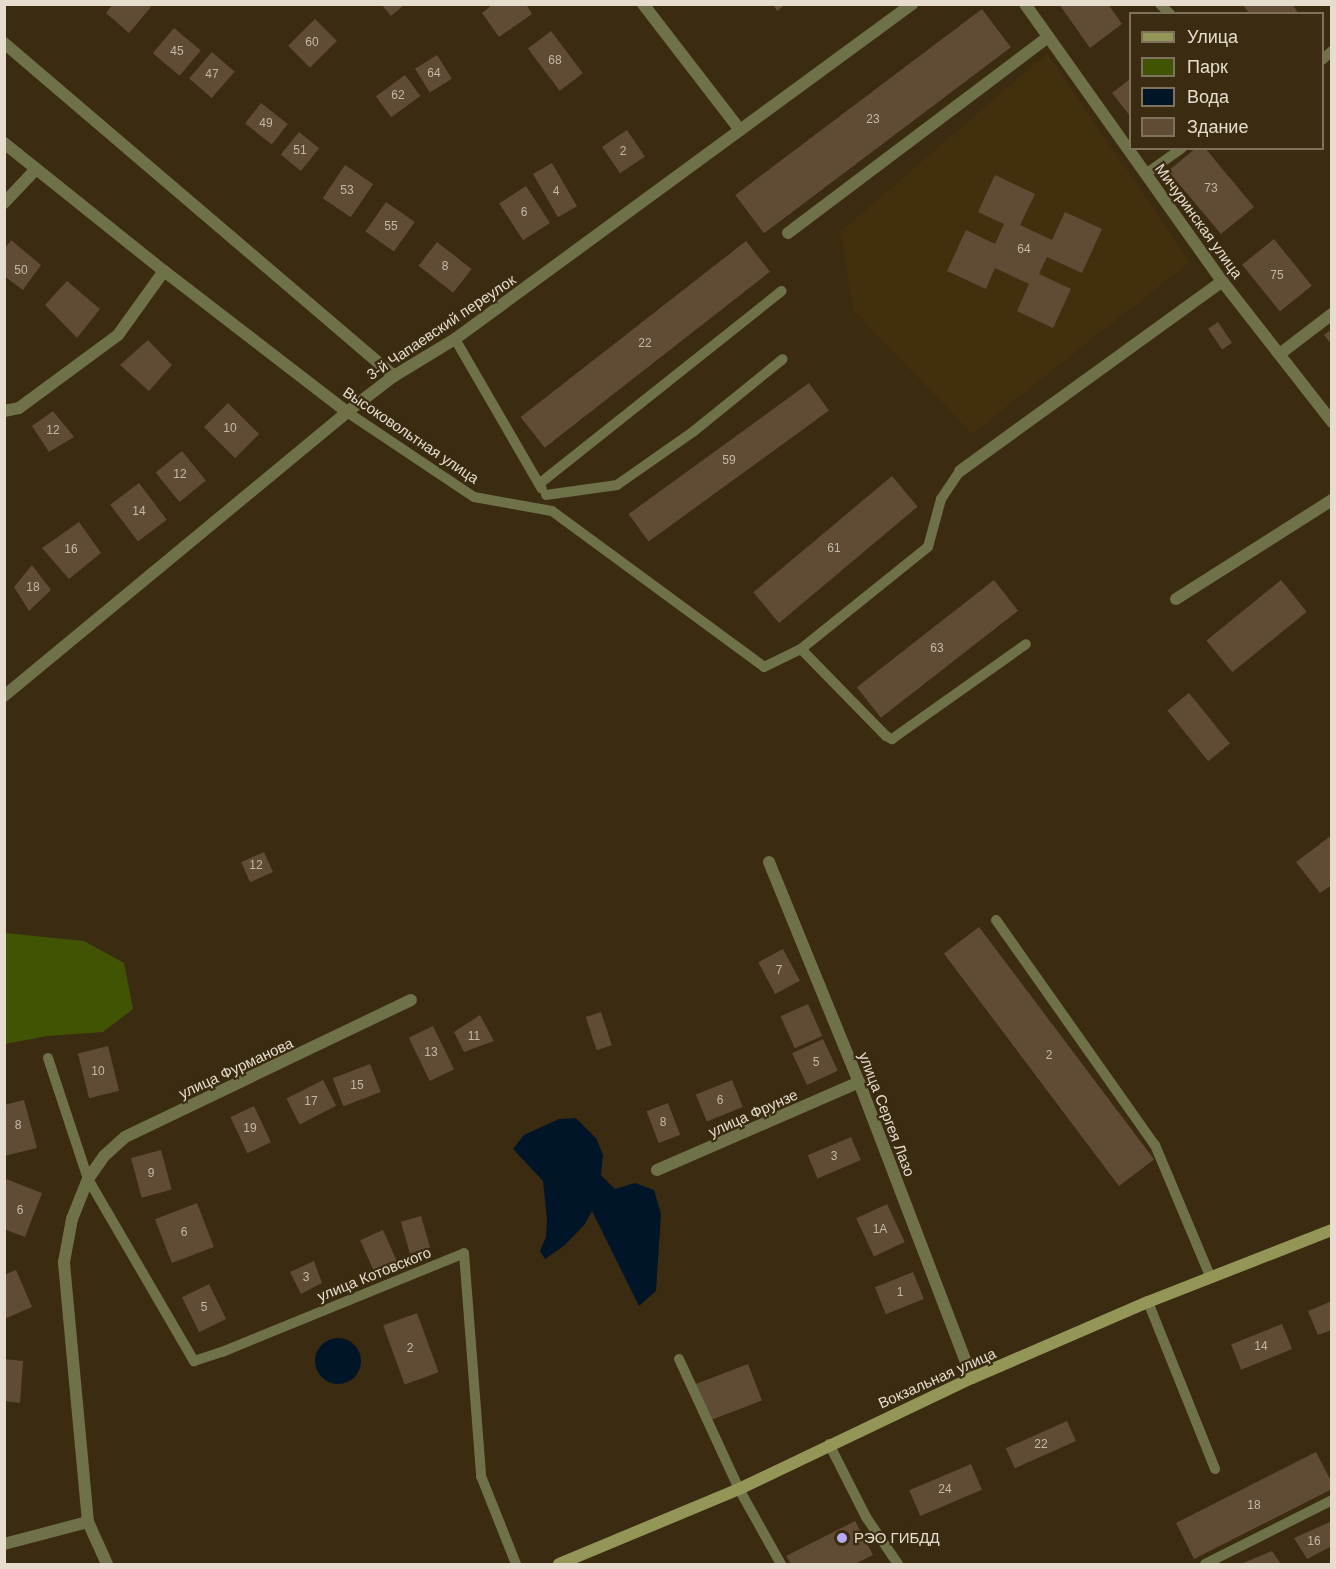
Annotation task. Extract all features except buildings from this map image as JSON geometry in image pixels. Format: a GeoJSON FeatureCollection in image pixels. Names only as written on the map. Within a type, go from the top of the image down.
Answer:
{"type":"FeatureCollection","features":[{"type":"Feature","properties":{"kind":"main road","name":"Вокзальная улица"},"geometry":{"type":"LineString","coordinates":[[559,1564],[739,1489],[829,1444],[972,1378],[1210,1276],[1332,1230]]}},
{"type":"Feature","properties":{"kind":"street"},"geometry":{"type":"LineString","coordinates":[[643,4],[740,130]]}},
{"type":"Feature","properties":{"kind":"street","name":"3-й Чапаевский переулок"},"geometry":{"type":"LineString","coordinates":[[4,696],[347,412],[394,376],[455,339],[912,4]]}},
{"type":"Feature","properties":{"kind":"street","name":"Мичуринская улица"},"geometry":{"type":"LineString","coordinates":[[1025,4],[1129,148]]}},
{"type":"Feature","properties":{"kind":"street"},"geometry":{"type":"LineString","coordinates":[[788,233],[1048,37]]}},
{"type":"Feature","properties":{"kind":"street"},"geometry":{"type":"LineString","coordinates":[[4,43],[394,376]]}},
{"type":"Feature","properties":{"kind":"street","name":"Высоковольтная улица"},"geometry":{"type":"LineString","coordinates":[[4,143],[164,271],[347,412]]}},
{"type":"Feature","properties":{"kind":"street","name":"Мичуринская улица"},"geometry":{"type":"LineString","coordinates":[[1130,150],[1222,281],[1281,353],[1332,423]]}},
{"type":"Feature","properties":{"kind":"street"},"geometry":{"type":"LineString","coordinates":[[4,203],[36,169]]}},
{"type":"Feature","properties":{"kind":"street"},"geometry":{"type":"LineString","coordinates":[[4,411],[20,408],[118,335],[164,271]]}},
{"type":"Feature","properties":{"kind":"street"},"geometry":{"type":"LineString","coordinates":[[960,471],[1222,281]]}},
{"type":"Feature","properties":{"kind":"street"},"geometry":{"type":"LineString","coordinates":[[1281,353],[1332,314]]}},
{"type":"Feature","properties":{"kind":"street"},"geometry":{"type":"LineString","coordinates":[[1176,600],[1332,500]]}},
{"type":"Feature","properties":{"kind":"street","name":"улица Сергея Лазо"},"geometry":{"type":"LineString","coordinates":[[769,862],[859,1082],[972,1378]]}},
{"type":"Feature","properties":{"kind":"street","name":"улица Фурманова"},"geometry":{"type":"LineString","coordinates":[[88,1179],[104,1156],[125,1137],[411,1000]]}},
{"type":"Feature","properties":{"kind":"street","name":"улица Фрунзе"},"geometry":{"type":"LineString","coordinates":[[657,1170],[859,1082]]}},
{"type":"Feature","properties":{"kind":"street"},"geometry":{"type":"LineString","coordinates":[[88,1179],[72,1219],[64,1262],[88,1522],[107,1564]]}},
{"type":"Feature","properties":{"kind":"street"},"geometry":{"type":"LineString","coordinates":[[4,1544],[88,1522]]}},
{"type":"Feature","properties":{"kind":"lane"},"geometry":{"type":"LineString","coordinates":[[1147,173],[1179,150]]}},
{"type":"Feature","properties":{"kind":"lane"},"geometry":{"type":"LineString","coordinates":[[539,484],[782,291]]}},
{"type":"Feature","properties":{"kind":"lane"},"geometry":{"type":"LineString","coordinates":[[455,339],[546,495],[552,511]]}},
{"type":"Feature","properties":{"kind":"lane"},"geometry":{"type":"LineString","coordinates":[[546,495],[617,485],[694,431],[783,359]]}},
{"type":"Feature","properties":{"kind":"lane","name":"Высоковольтная улица"},"geometry":{"type":"LineString","coordinates":[[347,412],[474,497],[552,511],[764,668],[801,649],[928,547],[941,499],[960,471]]}},
{"type":"Feature","properties":{"kind":"lane"},"geometry":{"type":"LineString","coordinates":[[801,649],[886,736],[892,739],[1026,644]]}},
{"type":"Feature","properties":{"kind":"lane"},"geometry":{"type":"LineString","coordinates":[[996,920],[1155,1144],[1210,1276]]}},
{"type":"Feature","properties":{"kind":"lane","name":"улица Котовского"},"geometry":{"type":"LineString","coordinates":[[48,1058],[88,1179],[194,1360],[222,1352],[464,1253],[481,1476],[516,1564]]}},
{"type":"Feature","properties":{"kind":"lane"},"geometry":{"type":"LineString","coordinates":[[1148,1302],[1215,1469]]}},
{"type":"Feature","properties":{"kind":"lane"},"geometry":{"type":"LineString","coordinates":[[679,1359],[739,1489],[781,1564]]}},
{"type":"Feature","properties":{"kind":"lane"},"geometry":{"type":"LineString","coordinates":[[829,1444],[866,1517],[898,1564]]}},
{"type":"Feature","properties":{"kind":"lane"},"geometry":{"type":"LineString","coordinates":[[1204,1564],[1332,1500]]}},
{"type":"Feature","properties":{"kind":"shaded area"},"geometry":{"type":"Polygon","coordinates":[[[1047,53],[1190,262],[972,434],[853,310],[841,231],[1047,53]]]}},
{"type":"Feature","properties":{"kind":"green space"},"geometry":{"type":"Polygon","coordinates":[[[5,933],[84,941],[124,963],[133,1009],[103,1032],[47,1036],[5,1044],[5,933]]]}},
{"type":"Feature","properties":{"kind":"water"},"geometry":{"type":"Polygon","coordinates":[[[576,1118],[596,1138],[603,1155],[601,1175],[615,1189],[635,1183],[654,1190],[661,1214],[656,1291],[639,1306],[592,1211],[585,1224],[565,1245],[545,1259],[540,1251],[546,1237],[547,1219],[543,1181],[513,1149],[524,1135],[559,1119],[576,1118]]]}},
{"type":"Feature","properties":{"kind":"water"},"geometry":{"type":"Polygon","coordinates":[[[338,1338],[354,1345],[361,1361],[354,1377],[338,1384],[322,1377],[315,1361],[322,1345],[338,1338]]]}},
{"type":"Feature","properties":{"kind":"place","name":"РЭО ГИБДД"},"geometry":{"type":"Point","coordinates":[842,1538]}}]}
